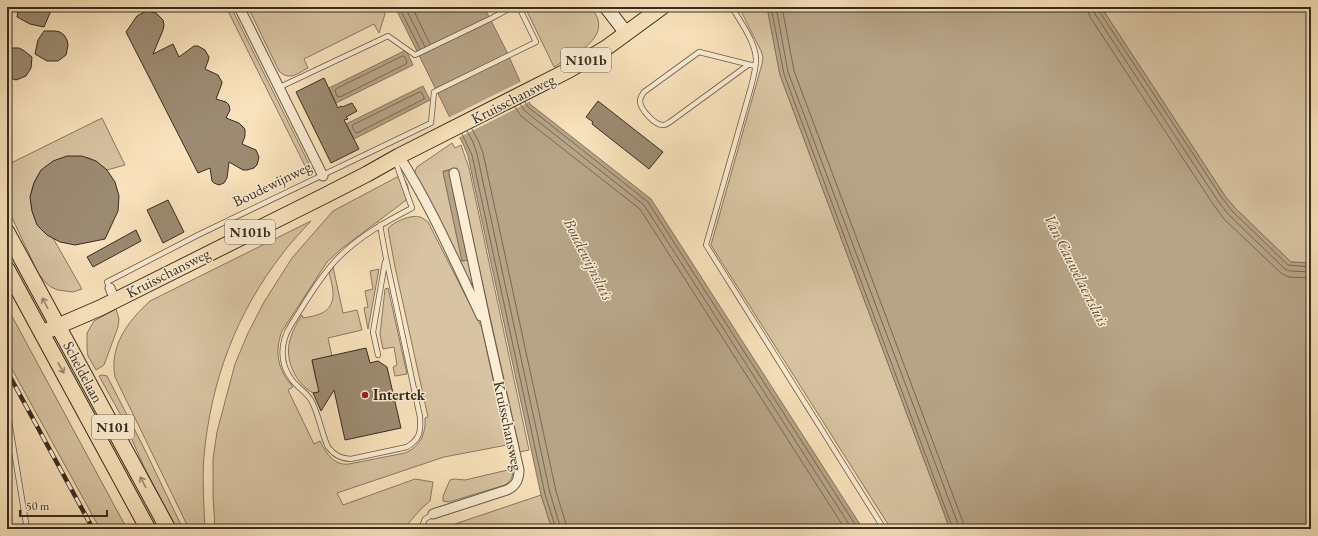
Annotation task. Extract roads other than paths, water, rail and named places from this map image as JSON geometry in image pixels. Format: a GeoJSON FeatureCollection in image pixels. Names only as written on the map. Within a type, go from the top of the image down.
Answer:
{"type":"FeatureCollection","features":[{"type":"Feature","properties":{"kind":"main road","name":"Kruisschansweg"},"geometry":{"type":"LineString","coordinates":[[42,333],[100,308],[112,294],[353,181],[396,157],[585,61],[626,34],[662,7]]}},
{"type":"Feature","properties":{"kind":"main road","name":"Scheldelaan"},"geometry":{"type":"LineString","coordinates":[[7,232],[168,529]]}},
{"type":"Feature","properties":{"kind":"main road","name":"Scheldelaan"},"geometry":{"type":"LineString","coordinates":[[7,269],[148,529]]}},
{"type":"Feature","properties":{"kind":"street","name":"Boudewijnweg"},"geometry":{"type":"LineString","coordinates":[[239,7],[323,176]]}},
{"type":"Feature","properties":{"kind":"street"},"geometry":{"type":"LineString","coordinates":[[606,7],[626,34]]}},
{"type":"Feature","properties":{"kind":"street","name":"Kruisschansweg"},"geometry":{"type":"LineString","coordinates":[[396,157],[409,172],[487,328]]}},
{"type":"Feature","properties":{"kind":"street","name":"Kruisschansweg"},"geometry":{"type":"LineString","coordinates":[[433,514],[512,488],[519,477],[519,470],[454,174]]}},
{"type":"Feature","properties":{"kind":"street"},"geometry":{"type":"LineString","coordinates":[[7,265],[21,258]]}},
{"type":"Feature","properties":{"kind":"lane"},"geometry":{"type":"LineString","coordinates":[[280,87],[388,36],[414,55],[512,7]]}},
{"type":"Feature","properties":{"kind":"lane"},"geometry":{"type":"LineString","coordinates":[[323,176],[432,123],[434,92],[536,42],[519,7]]}},
{"type":"Feature","properties":{"kind":"lane"},"geometry":{"type":"LineString","coordinates":[[732,7],[751,42],[754,50],[755,66],[751,87],[706,245],[884,529]]}},
{"type":"Feature","properties":{"kind":"lane"},"geometry":{"type":"LineString","coordinates":[[748,65],[664,125],[658,124],[652,120],[641,107],[641,96],[644,92],[699,52],[755,66]]}},
{"type":"Feature","properties":{"kind":"lane"},"geometry":{"type":"LineString","coordinates":[[380,225],[421,428],[414,442],[407,448],[351,459],[344,459],[332,453],[328,447],[313,405],[306,395],[292,381],[284,366],[282,350],[286,333],[327,271],[337,259],[380,225],[412,208],[396,157]]}},
{"type":"Feature","properties":{"kind":"lane","name":"Boudewijnweg"},"geometry":{"type":"LineString","coordinates":[[112,294],[106,282],[198,235],[323,176]]}},
{"type":"Feature","properties":{"kind":"lane"},"geometry":{"type":"LineString","coordinates":[[378,355],[373,332],[386,258]]}},
{"type":"Feature","properties":{"kind":"lane"},"geometry":{"type":"LineString","coordinates":[[7,409],[27,529]]}},
{"type":"Feature","properties":{"kind":"lane"},"geometry":{"type":"LineString","coordinates":[[421,529],[425,519],[433,514]]}},
{"type":"Feature","properties":{"kind":"water","name":"Boudewijnsluis"},"geometry":{"type":"Polygon","coordinates":[[[395,7],[484,7],[507,52],[530,104],[651,199],[863,529],[552,529],[541,495],[468,156],[395,7]]]}},
{"type":"Feature","properties":{"kind":"water","name":"Van Cauwelaertsluis"},"geometry":{"type":"Polygon","coordinates":[[[767,7],[1101,7],[1225,196],[1235,208],[1291,262],[1311,263],[1311,529],[950,529],[780,75],[767,7]]]}},
{"type":"Feature","properties":{"kind":"water"},"geometry":{"type":"Polygon","coordinates":[[[406,50],[413,65],[336,103],[329,88],[406,50]]]}},
{"type":"Feature","properties":{"kind":"water"},"geometry":{"type":"Polygon","coordinates":[[[423,86],[430,100],[354,139],[346,124],[423,86]]]}},
{"type":"Feature","properties":{"kind":"water"},"geometry":{"type":"Polygon","coordinates":[[[449,170],[468,260],[462,261],[443,172],[449,170]]]}},
{"type":"Feature","properties":{"kind":"railway"},"geometry":{"type":"LineString","coordinates":[[7,371],[93,529]]}},
{"type":"Feature","properties":{"kind":"place","name":"Intertek"},"geometry":{"type":"Point","coordinates":[365,395]}}]}
